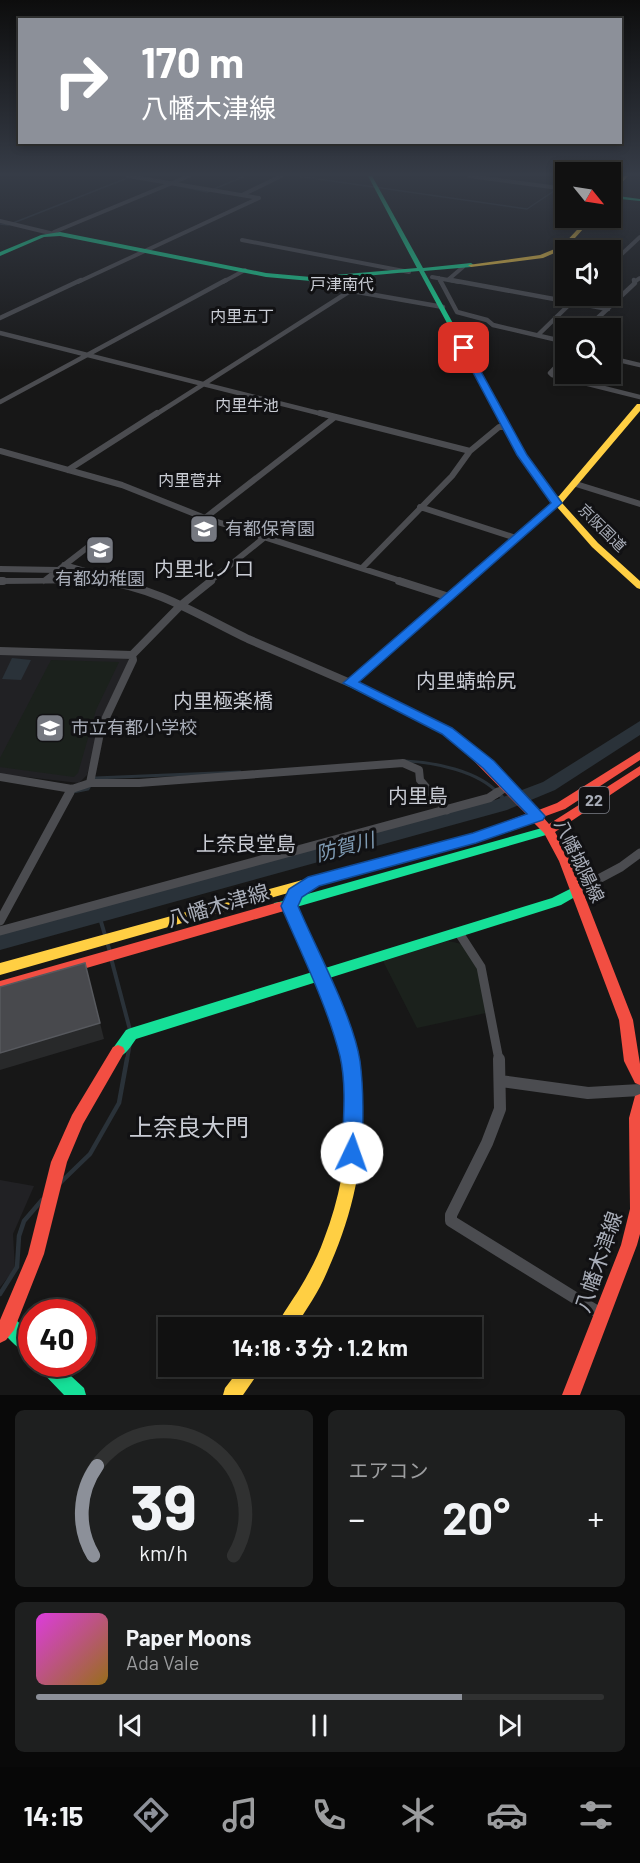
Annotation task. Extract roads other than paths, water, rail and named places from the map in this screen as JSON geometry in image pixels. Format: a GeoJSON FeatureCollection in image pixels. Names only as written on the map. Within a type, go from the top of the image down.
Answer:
{"type":"FeatureCollection","features":[{"type":"Feature","properties":{"kind":"main road"},"geometry":{"type":"LineString","coordinates":[[0,254],[33,241]]}},
{"type":"Feature","properties":{"kind":"main road"},"geometry":{"type":"LineString","coordinates":[[95,241],[245,270],[311,279],[410,272],[430,274],[541,257],[564,247],[569,241]]}},
{"type":"Feature","properties":{"kind":"main road","name":"京阪国道"},"geometry":{"type":"LineString","coordinates":[[410,241],[430,274],[443,307],[505,427],[559,501],[595,545],[640,586]]}},
{"type":"Feature","properties":{"kind":"main road","name":"京阪国道"},"geometry":{"type":"LineString","coordinates":[[412,241],[514,426],[559,501],[640,577]]}},
{"type":"Feature","properties":{"kind":"main road"},"geometry":{"type":"LineString","coordinates":[[350,683],[559,501],[576,484],[640,406]]}},
{"type":"Feature","properties":{"kind":"main road","name":"八幡城陽線"},"geometry":{"type":"LineString","coordinates":[[350,683],[447,731],[509,785],[549,830],[596,936],[626,1020],[631,1061],[640,1078]]}},
{"type":"Feature","properties":{"kind":"main road","name":"八幡木津線"},"geometry":{"type":"LineString","coordinates":[[0,969],[476,837],[561,806],[640,755]]}},
{"type":"Feature","properties":{"kind":"main road","name":"八幡木津線"},"geometry":{"type":"LineString","coordinates":[[0,987],[290,906],[549,830],[640,770]]}},
{"type":"Feature","properties":{"kind":"main road"},"geometry":{"type":"LineString","coordinates":[[291,1317],[325,1256],[339,1216],[350,1170],[354,1136],[350,1058],[290,906],[295,893],[313,882]]}},
{"type":"Feature","properties":{"kind":"main road"},"geometry":{"type":"LineString","coordinates":[[0,1334],[8,1324],[36,1254],[59,1162],[77,1120],[122,1044],[131,1034],[318,974],[556,902],[576,891]]}},
{"type":"Feature","properties":{"kind":"main road","name":"八幡木津線"},"geometry":{"type":"LineString","coordinates":[[571,1395],[629,1245],[638,1209],[637,1118],[640,1101]]}},
{"type":"Feature","properties":{"kind":"main road"},"geometry":{"type":"LineString","coordinates":[[8,1324],[18,1334]]}},
{"type":"Feature","properties":{"kind":"main road"},"geometry":{"type":"LineString","coordinates":[[59,1377],[77,1395]]}},
{"type":"Feature","properties":{"kind":"main road"},"geometry":{"type":"LineString","coordinates":[[232,1395],[246,1377]]}},
{"type":"Feature","properties":{"kind":"street"},"geometry":{"type":"LineString","coordinates":[[0,318],[167,241]]}},
{"type":"Feature","properties":{"kind":"street"},"geometry":{"type":"LineString","coordinates":[[248,241],[410,272]]}},
{"type":"Feature","properties":{"kind":"street"},"geometry":{"type":"LineString","coordinates":[[621,255],[636,241]]}},
{"type":"Feature","properties":{"kind":"street"},"geometry":{"type":"LineString","coordinates":[[449,279],[464,267]]}},
{"type":"Feature","properties":{"kind":"street"},"geometry":{"type":"LineString","coordinates":[[0,402],[245,270]]}},
{"type":"Feature","properties":{"kind":"street"},"geometry":{"type":"LineString","coordinates":[[430,274],[555,299]]}},
{"type":"Feature","properties":{"kind":"street"},"geometry":{"type":"LineString","coordinates":[[430,274],[457,312],[555,339]]}},
{"type":"Feature","properties":{"kind":"street"},"geometry":{"type":"LineString","coordinates":[[598,318],[635,283],[633,281],[640,278]]}},
{"type":"Feature","properties":{"kind":"street"},"geometry":{"type":"LineString","coordinates":[[311,279],[312,284],[443,307]]}},
{"type":"Feature","properties":{"kind":"street"},"geometry":{"type":"LineString","coordinates":[[68,470],[350,291]]}},
{"type":"Feature","properties":{"kind":"street"},"geometry":{"type":"LineString","coordinates":[[538,335],[567,306]]}},
{"type":"Feature","properties":{"kind":"street"},"geometry":{"type":"LineString","coordinates":[[592,306],[608,309]]}},
{"type":"Feature","properties":{"kind":"street"},"geometry":{"type":"LineString","coordinates":[[0,333],[470,451]]}},
{"type":"Feature","properties":{"kind":"street"},"geometry":{"type":"LineString","coordinates":[[621,361],[640,365]]}},
{"type":"Feature","properties":{"kind":"street"},"geometry":{"type":"LineString","coordinates":[[588,384],[640,397]]}},
{"type":"Feature","properties":{"kind":"street"},"geometry":{"type":"LineString","coordinates":[[205,518],[335,417]]}},
{"type":"Feature","properties":{"kind":"street"},"geometry":{"type":"LineString","coordinates":[[363,567],[452,476],[470,451],[499,427],[505,427]]}},
{"type":"Feature","properties":{"kind":"street"},"geometry":{"type":"LineString","coordinates":[[0,451],[132,488],[205,518],[363,567],[449,597]]}},
{"type":"Feature","properties":{"kind":"street"},"geometry":{"type":"LineString","coordinates":[[576,484],[640,504]]}},
{"type":"Feature","properties":{"kind":"street"},"geometry":{"type":"LineString","coordinates":[[420,507],[516,538]]}},
{"type":"Feature","properties":{"kind":"street"},"geometry":{"type":"LineString","coordinates":[[0,651],[132,655],[180,605],[265,537]]}},
{"type":"Feature","properties":{"kind":"street"},"geometry":{"type":"LineString","coordinates":[[44,581],[88,547]]}},
{"type":"Feature","properties":{"kind":"street"},"geometry":{"type":"LineString","coordinates":[[0,569],[61,567],[95,574],[95,580]]}},
{"type":"Feature","properties":{"kind":"street"},"geometry":{"type":"LineString","coordinates":[[0,581],[95,580],[121,583],[180,605],[249,639],[350,683]]}},
{"type":"Feature","properties":{"kind":"street"},"geometry":{"type":"LineString","coordinates":[[90,783],[100,728],[133,660],[132,655]]}},
{"type":"Feature","properties":{"kind":"street"},"geometry":{"type":"LineString","coordinates":[[0,777],[72,789],[90,783],[139,783],[403,763],[415,766],[419,770],[420,780],[447,810]]}},
{"type":"Feature","properties":{"kind":"street"},"geometry":{"type":"LineString","coordinates":[[0,931],[489,798],[509,785]]}},
{"type":"Feature","properties":{"kind":"street"},"geometry":{"type":"LineString","coordinates":[[0,921],[72,789]]}},
{"type":"Feature","properties":{"kind":"street"},"geometry":{"type":"LineString","coordinates":[[576,891],[640,853]]}},
{"type":"Feature","properties":{"kind":"street"},"geometry":{"type":"LineString","coordinates":[[459,933],[481,967],[498,1050],[501,1081],[500,1109],[487,1143],[451,1215],[451,1221],[602,1315]]}},
{"type":"Feature","properties":{"kind":"street"},"geometry":{"type":"LineString","coordinates":[[501,1081],[575,1091],[624,1093],[640,1090]]}},
{"type":"Feature","properties":{"kind":"waterway","name":"防賀川"},"geometry":{"type":"LineString","coordinates":[[0,942],[500,805],[549,786],[640,727]]}},
{"type":"Feature","properties":{"kind":"waterway"},"geometry":{"type":"LineString","coordinates":[[405,761],[429,763],[455,769],[480,779],[499,794]]}},
{"type":"Feature","properties":{"kind":"waterway"},"geometry":{"type":"LineString","coordinates":[[73,792],[88,789],[95,778],[240,772]]}},
{"type":"Feature","properties":{"kind":"waterway"},"geometry":{"type":"LineString","coordinates":[[498,792],[506,802]]}},
{"type":"Feature","properties":{"kind":"waterway"},"geometry":{"type":"LineString","coordinates":[[99,915],[110,952]]}},
{"type":"Feature","properties":{"kind":"waterway"},"geometry":{"type":"LineString","coordinates":[[111,958],[130,1030]]}},
{"type":"Feature","properties":{"kind":"waterway"},"geometry":{"type":"LineString","coordinates":[[127,1060],[130,1043]]}},
{"type":"Feature","properties":{"kind":"waterway"},"geometry":{"type":"LineString","coordinates":[[60,1183],[90,1154],[119,1103],[127,1059]]}},
{"type":"Feature","properties":{"kind":"waterway"},"geometry":{"type":"LineString","coordinates":[[0,1294],[17,1267],[19,1236],[24,1221],[42,1200]]}},
{"type":"Feature","properties":{"kind":"place","name":"有都保育園"},"geometry":{"type":"Point","coordinates":[204,529]}},
{"type":"Feature","properties":{"kind":"place","name":"有都幼稚園"},"geometry":{"type":"Point","coordinates":[100,550]}},
{"type":"Feature","properties":{"kind":"place","name":"市立有都小学校"},"geometry":{"type":"Point","coordinates":[50,728]}},
{"type":"Feature","properties":{"kind":"district","name":"戸津南代"},"geometry":{"type":"Point","coordinates":[342,284]}},
{"type":"Feature","properties":{"kind":"district","name":"内里五丁"},"geometry":{"type":"Point","coordinates":[242,316]}},
{"type":"Feature","properties":{"kind":"district","name":"内里牛池"},"geometry":{"type":"Point","coordinates":[247,405]}},
{"type":"Feature","properties":{"kind":"district","name":"内里菅井"},"geometry":{"type":"Point","coordinates":[190,480]}},
{"type":"Feature","properties":{"kind":"district","name":"内里北ノ口"},"geometry":{"type":"Point","coordinates":[204,569]}},
{"type":"Feature","properties":{"kind":"district","name":"内里蜻蛉尻"},"geometry":{"type":"Point","coordinates":[466,681]}},
{"type":"Feature","properties":{"kind":"district","name":"内里極楽橋"},"geometry":{"type":"Point","coordinates":[223,701]}},
{"type":"Feature","properties":{"kind":"district","name":"内里島"},"geometry":{"type":"Point","coordinates":[418,796]}},
{"type":"Feature","properties":{"kind":"district","name":"上奈良堂島"},"geometry":{"type":"Point","coordinates":[246,844]}},
{"type":"Feature","properties":{"kind":"district","name":"上奈良大門"},"geometry":{"type":"Point","coordinates":[189,1128]}}]}
